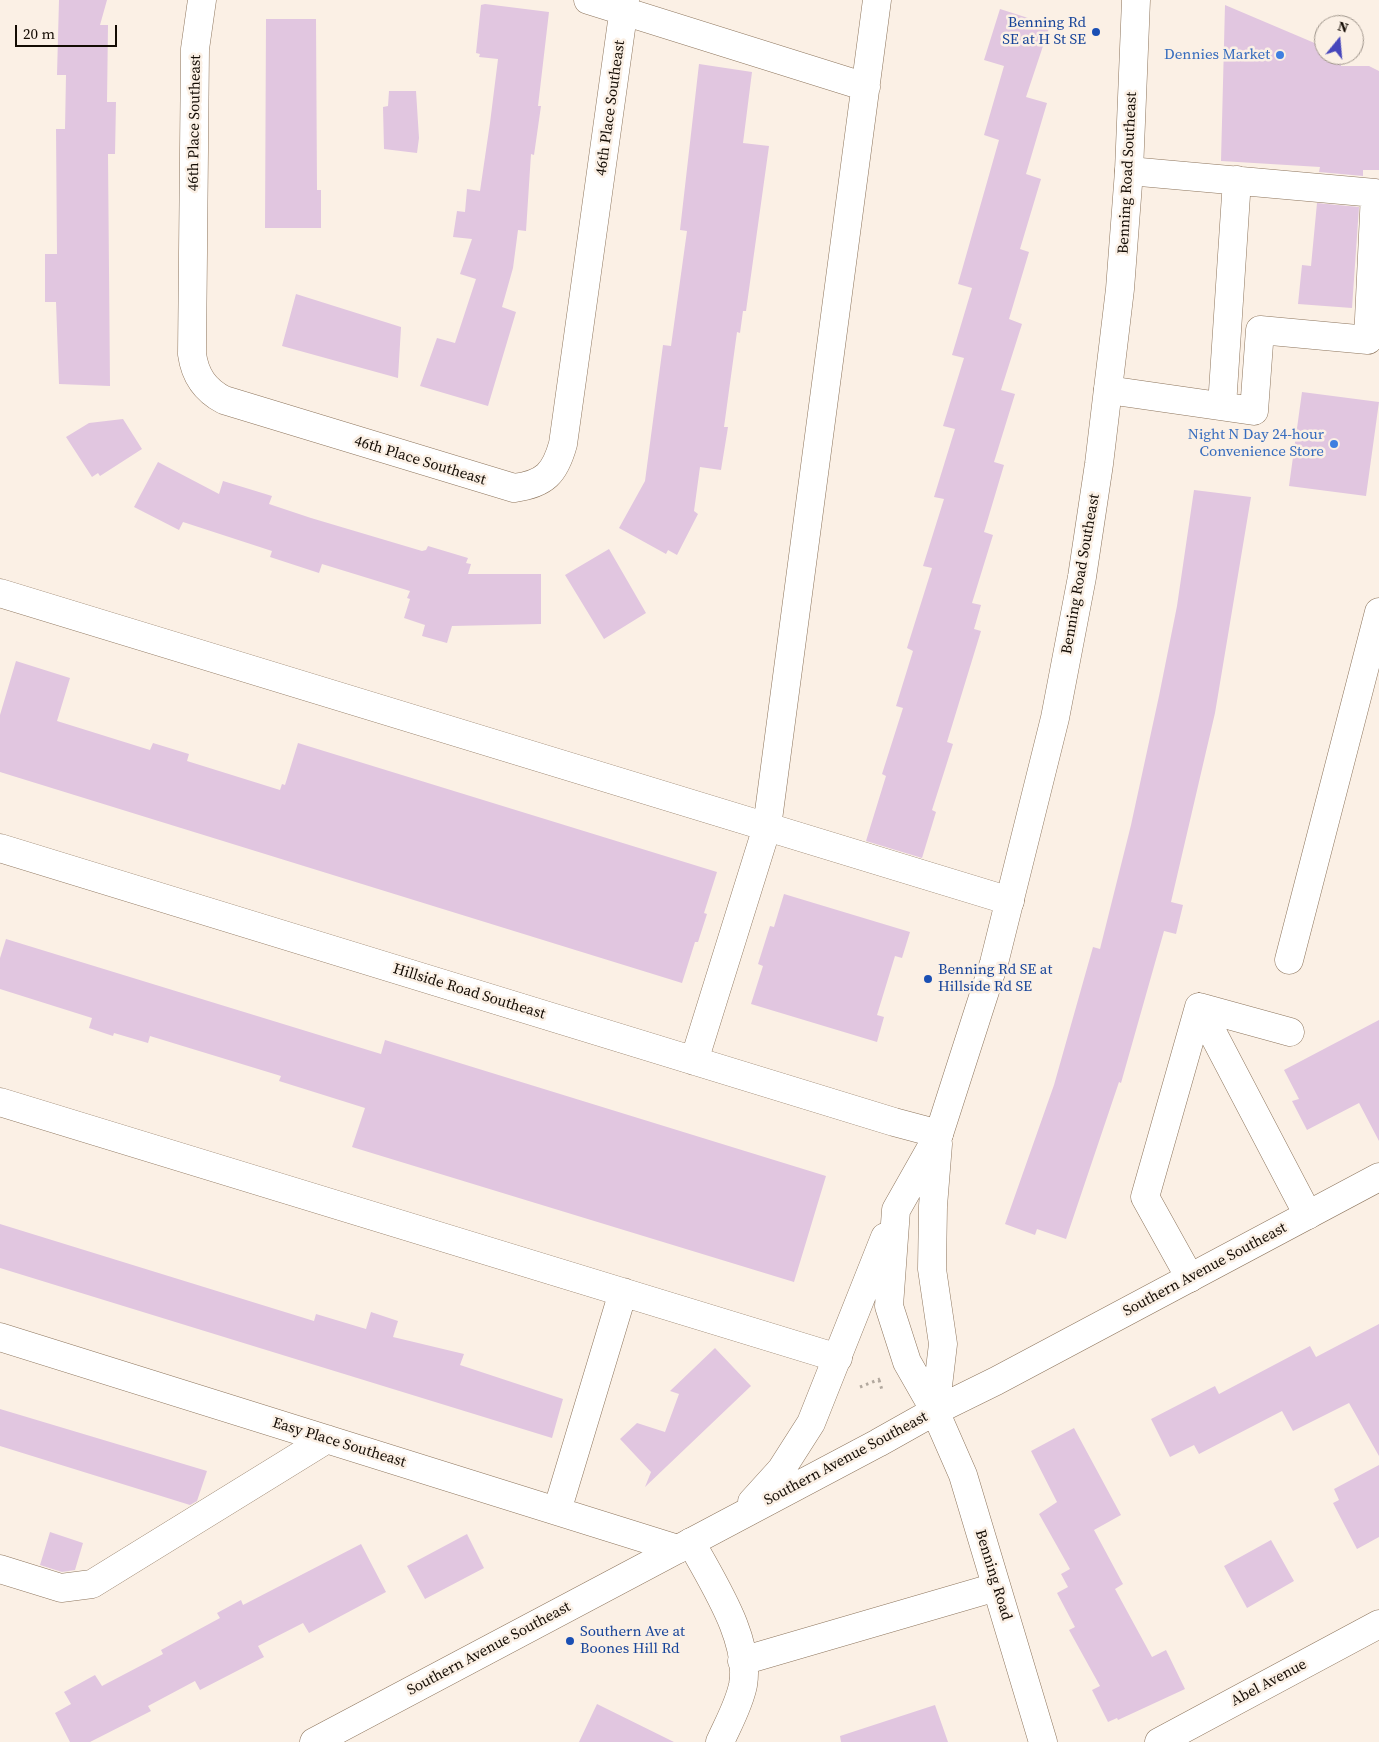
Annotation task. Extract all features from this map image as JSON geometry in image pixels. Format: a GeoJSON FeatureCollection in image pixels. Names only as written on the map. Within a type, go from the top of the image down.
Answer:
{"type":"FeatureCollection","features":[{"type":"Feature","properties":{"kind":"main road","name":"46th Place Southeast"},"geometry":{"type":"LineString","coordinates":[[202,0],[196,50],[192,354],[198,377],[214,395],[224,400],[514,488],[537,483],[546,477],[554,468],[563,444],[624,6]]}},
{"type":"Feature","properties":{"kind":"main road"},"geometry":{"type":"LineString","coordinates":[[588,0],[624,6],[866,87]]}},
{"type":"Feature","properties":{"kind":"main road"},"geometry":{"type":"LineString","coordinates":[[694,1061],[767,827],[877,0]]}},
{"type":"Feature","properties":{"kind":"main road","name":"Benning Road Southeast"},"geometry":{"type":"LineString","coordinates":[[934,1411],[906,1362],[889,1306],[896,1210],[939,1134],[994,963],[1055,718],[1080,587],[1108,390],[1120,289],[1129,171],[1136,0]]}},
{"type":"Feature","properties":{"kind":"main road"},"geometry":{"type":"LineString","coordinates":[[1108,390],[1254,410],[1260,330],[1368,340],[1375,193],[1129,171]]}},
{"type":"Feature","properties":{"kind":"main road"},"geometry":{"type":"LineString","coordinates":[[1222,406],[1237,180]]}},
{"type":"Feature","properties":{"kind":"main road"},"geometry":{"type":"LineString","coordinates":[[0,593],[1010,901]]}},
{"type":"Feature","properties":{"kind":"main road"},"geometry":{"type":"LineString","coordinates":[[1289,960],[1379,612]]}},
{"type":"Feature","properties":{"kind":"main road","name":"Hillside Road Southeast"},"geometry":{"type":"LineString","coordinates":[[0,848],[894,1122],[939,1134]]}},
{"type":"Feature","properties":{"kind":"main road"},"geometry":{"type":"LineString","coordinates":[[1199,1007],[1290,1032]]}},
{"type":"Feature","properties":{"kind":"main road"},"geometry":{"type":"LineString","coordinates":[[1199,1007],[1308,1215]]}},
{"type":"Feature","properties":{"kind":"main road"},"geometry":{"type":"LineString","coordinates":[[1190,1278],[1145,1197],[1199,1007]]}},
{"type":"Feature","properties":{"kind":"main road"},"geometry":{"type":"LineString","coordinates":[[0,1102],[838,1358]]}},
{"type":"Feature","properties":{"kind":"main road","name":"Benning Road Southeast"},"geometry":{"type":"LineString","coordinates":[[934,1411],[943,1344],[932,1269],[933,1206],[939,1134]]}},
{"type":"Feature","properties":{"kind":"main road","name":"Southern Avenue Southeast"},"geometry":{"type":"LineString","coordinates":[[314,1742],[735,1519],[934,1411],[1379,1177]]}},
{"type":"Feature","properties":{"kind":"main road"},"geometry":{"type":"LineString","coordinates":[[735,1519],[782,1470],[811,1424],[896,1210]]}},
{"type":"Feature","properties":{"kind":"main road"},"geometry":{"type":"LineString","coordinates":[[557,1511],[623,1292]]}},
{"type":"Feature","properties":{"kind":"main road","name":"Easy Place Southeast"},"geometry":{"type":"LineString","coordinates":[[0,1337],[557,1511],[684,1546]]}},
{"type":"Feature","properties":{"kind":"main road","name":"Benning Road"},"geometry":{"type":"LineString","coordinates":[[934,1411],[963,1475],[1043,1742]]}},
{"type":"Feature","properties":{"kind":"main road"},"geometry":{"type":"LineString","coordinates":[[0,1569],[61,1588],[92,1584],[327,1439]]}},
{"type":"Feature","properties":{"kind":"main road"},"geometry":{"type":"LineString","coordinates":[[684,1546],[742,1645],[743,1684],[733,1715],[720,1742]]}},
{"type":"Feature","properties":{"kind":"main road"},"geometry":{"type":"LineString","coordinates":[[742,1661],[996,1587]]}},
{"type":"Feature","properties":{"kind":"main road","name":"Abel Avenue"},"geometry":{"type":"LineString","coordinates":[[1159,1742],[1379,1624]]}},
{"type":"Feature","properties":{"kind":"path"},"geometry":{"type":"LineString","coordinates":[[878,1379],[882,1390]]}},
{"type":"Feature","properties":{"kind":"building"},"geometry":{"type":"Polygon","coordinates":[[[59,0],[107,0],[100,25],[108,25],[107,102],[116,102],[115,154],[108,154],[110,386],[59,384],[56,302],[45,302],[45,254],[57,254],[56,129],[65,129],[66,75],[57,75],[59,0]]]}},
{"type":"Feature","properties":{"kind":"building"},"geometry":{"type":"Polygon","coordinates":[[[481,5],[549,12],[538,106],[541,106],[534,155],[531,154],[526,231],[518,230],[513,268],[502,307],[516,312],[488,406],[420,386],[437,338],[455,343],[476,279],[460,274],[472,239],[453,237],[457,211],[465,212],[467,189],[480,191],[490,123],[498,59],[479,57],[480,54],[476,53],[481,5]]]}},
{"type":"Feature","properties":{"kind":"building"},"geometry":{"type":"Polygon","coordinates":[[[1225,5],[1314,43],[1314,65],[1369,66],[1379,71],[1379,170],[1363,170],[1363,176],[1319,172],[1320,167],[1221,161],[1225,5]]]}},
{"type":"Feature","properties":{"kind":"building"},"geometry":{"type":"Polygon","coordinates":[[[1000,9],[1050,25],[1026,97],[1047,103],[1026,174],[1041,179],[1020,249],[1029,252],[1009,319],[1022,324],[1001,390],[1015,394],[994,462],[1004,465],[984,532],[993,535],[972,603],[981,605],[974,629],[981,631],[947,742],[953,744],[932,810],[936,812],[922,858],[866,841],[886,776],[882,774],[903,708],[896,706],[913,651],[907,648],[932,568],[923,566],[944,499],[934,497],[955,429],[943,426],[964,358],[952,355],[972,288],[958,284],[999,140],[984,135],[1004,66],[984,60],[1000,9]]]}},
{"type":"Feature","properties":{"kind":"building"},"geometry":{"type":"Polygon","coordinates":[[[266,19],[316,19],[317,190],[321,190],[321,228],[265,228],[266,19]]]}},
{"type":"Feature","properties":{"kind":"building"},"geometry":{"type":"Polygon","coordinates":[[[699,64],[752,72],[743,143],[769,146],[746,311],[743,311],[740,333],[737,332],[724,427],[728,427],[721,470],[700,467],[694,511],[698,514],[677,555],[668,550],[666,554],[619,528],[645,481],[663,345],[671,346],[687,231],[680,230],[699,64]]]}},
{"type":"Feature","properties":{"kind":"building"},"geometry":{"type":"Polygon","coordinates":[[[389,91],[416,91],[419,138],[417,153],[384,149],[383,107],[388,106],[389,91]]]}},
{"type":"Feature","properties":{"kind":"building"},"geometry":{"type":"Polygon","coordinates":[[[1317,203],[1359,207],[1352,308],[1298,304],[1302,265],[1311,266],[1317,203]]]}},
{"type":"Feature","properties":{"kind":"building"},"geometry":{"type":"Polygon","coordinates":[[[296,294],[401,327],[398,378],[282,346],[296,294]]]}},
{"type":"Feature","properties":{"kind":"building","name":"Night N Day 24-hour Convenience Store"},"geometry":{"type":"Polygon","coordinates":[[[1302,392],[1379,402],[1366,496],[1289,486],[1302,392]]]}},
{"type":"Feature","properties":{"kind":"building"},"geometry":{"type":"Polygon","coordinates":[[[123,419],[142,449],[100,476],[98,473],[92,477],[66,437],[89,423],[123,419]]]}},
{"type":"Feature","properties":{"kind":"building"},"geometry":{"type":"Polygon","coordinates":[[[158,462],[219,494],[223,481],[272,496],[269,504],[311,518],[422,551],[426,550],[428,546],[468,558],[466,563],[471,564],[468,574],[541,574],[541,624],[452,626],[447,643],[422,636],[425,625],[404,618],[410,599],[407,598],[410,591],[322,564],[319,573],[270,557],[272,551],[183,522],[179,530],[134,507],[158,462]]]}},
{"type":"Feature","properties":{"kind":"building"},"geometry":{"type":"Polygon","coordinates":[[[1194,490],[1251,497],[1215,713],[1171,902],[1183,905],[1176,934],[1164,931],[1121,1083],[1119,1082],[1066,1239],[1037,1229],[1035,1235],[1005,1224],[1054,1085],[1093,947],[1100,949],[1131,825],[1159,696],[1177,606],[1194,490]]]}},
{"type":"Feature","properties":{"kind":"building"},"geometry":{"type":"Polygon","coordinates":[[[609,549],[646,613],[604,639],[565,575],[609,549]]]}},
{"type":"Feature","properties":{"kind":"building"},"geometry":{"type":"Polygon","coordinates":[[[16,661],[70,678],[57,721],[150,750],[153,743],[189,754],[187,761],[280,790],[282,784],[285,785],[298,743],[717,872],[704,913],[707,914],[698,942],[695,942],[682,983],[0,772],[0,715],[16,661]]]}},
{"type":"Feature","properties":{"kind":"building"},"geometry":{"type":"Polygon","coordinates":[[[784,894],[910,932],[902,958],[895,956],[877,1015],[884,1017],[877,1042],[751,1004],[763,966],[758,964],[770,926],[774,927],[784,894]]]}},
{"type":"Feature","properties":{"kind":"building"},"geometry":{"type":"Polygon","coordinates":[[[6,939],[381,1054],[385,1040],[826,1176],[794,1282],[352,1147],[365,1108],[279,1081],[281,1076],[150,1036],[148,1043],[114,1033],[113,1036],[89,1028],[92,1018],[0,989],[0,958],[6,939]]]}},
{"type":"Feature","properties":{"kind":"building"},"geometry":{"type":"Polygon","coordinates":[[[1379,1020],[1379,1141],[1359,1103],[1307,1130],[1292,1101],[1299,1099],[1284,1070],[1379,1020]]]}},
{"type":"Feature","properties":{"kind":"building"},"geometry":{"type":"Polygon","coordinates":[[[0,1224],[314,1321],[316,1314],[366,1329],[371,1312],[398,1321],[393,1337],[464,1354],[460,1365],[563,1399],[552,1438],[0,1268],[0,1224]]]}},
{"type":"Feature","properties":{"kind":"building"},"geometry":{"type":"Polygon","coordinates":[[[1379,1324],[1379,1456],[1349,1403],[1293,1431],[1282,1411],[1199,1454],[1194,1445],[1170,1457],[1151,1419],[1215,1386],[1219,1394],[1310,1346],[1316,1357],[1379,1324]]]}},
{"type":"Feature","properties":{"kind":"building"},"geometry":{"type":"Polygon","coordinates":[[[715,1348],[751,1386],[645,1487],[651,1472],[620,1439],[637,1423],[665,1432],[679,1394],[670,1391],[715,1348]]]}},
{"type":"Feature","properties":{"kind":"building"},"geometry":{"type":"Polygon","coordinates":[[[0,1409],[207,1471],[197,1501],[190,1505],[0,1446],[0,1409]]]}},
{"type":"Feature","properties":{"kind":"building"},"geometry":{"type":"Polygon","coordinates":[[[1074,1428],[1121,1515],[1094,1530],[1123,1584],[1115,1589],[1152,1657],[1166,1650],[1185,1689],[1118,1720],[1117,1718],[1108,1722],[1092,1690],[1100,1686],[1069,1630],[1075,1627],[1057,1593],[1068,1587],[1061,1574],[1070,1569],[1039,1514],[1057,1502],[1031,1451],[1074,1428]]]}},
{"type":"Feature","properties":{"kind":"building"},"geometry":{"type":"Polygon","coordinates":[[[1379,1465],[1379,1537],[1357,1549],[1333,1503],[1339,1500],[1334,1489],[1379,1465]]]}},
{"type":"Feature","properties":{"kind":"building"},"geometry":{"type":"Polygon","coordinates":[[[50,1532],[83,1543],[75,1570],[62,1572],[40,1565],[50,1532]]]}},
{"type":"Feature","properties":{"kind":"building"},"geometry":{"type":"Polygon","coordinates":[[[467,1534],[484,1568],[425,1599],[407,1566],[467,1534]]]}},
{"type":"Feature","properties":{"kind":"building"},"geometry":{"type":"Polygon","coordinates":[[[1271,1540],[1294,1581],[1247,1608],[1224,1566],[1271,1540]]]}},
{"type":"Feature","properties":{"kind":"building"},"geometry":{"type":"Polygon","coordinates":[[[361,1544],[386,1592],[309,1633],[303,1623],[258,1646],[264,1657],[200,1690],[195,1681],[148,1706],[151,1711],[90,1742],[70,1742],[55,1713],[71,1704],[64,1692],[95,1675],[102,1686],[163,1654],[161,1650],[220,1618],[217,1613],[241,1600],[243,1605],[361,1544]]]}},
{"type":"Feature","properties":{"kind":"building"},"geometry":{"type":"Polygon","coordinates":[[[597,1704],[674,1742],[579,1742],[597,1704]]]}},
{"type":"Feature","properties":{"kind":"building"},"geometry":{"type":"Polygon","coordinates":[[[935,1705],[948,1742],[841,1742],[840,1736],[935,1705]]]}},
{"type":"Feature","properties":{"kind":"place","name":"Benning Rd SE at H St SE"},"geometry":{"type":"Point","coordinates":[1096,32]}},
{"type":"Feature","properties":{"kind":"place","name":"Dennies Market"},"geometry":{"type":"Point","coordinates":[1280,55]}},
{"type":"Feature","properties":{"kind":"place","name":"Night N Day 24-hour Convenience Store"},"geometry":{"type":"Point","coordinates":[1334,444]}},
{"type":"Feature","properties":{"kind":"place","name":"Benning Rd SE at Hillside Rd SE"},"geometry":{"type":"Point","coordinates":[928,979]}},
{"type":"Feature","properties":{"kind":"place","name":"Southern Ave at Boones Hill Rd"},"geometry":{"type":"Point","coordinates":[570,1641]}}]}
